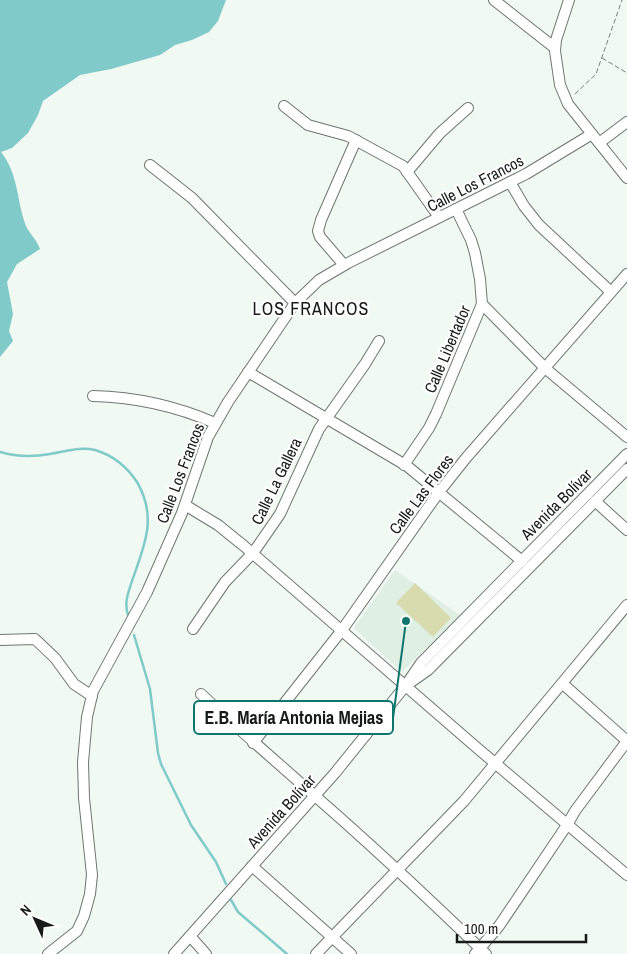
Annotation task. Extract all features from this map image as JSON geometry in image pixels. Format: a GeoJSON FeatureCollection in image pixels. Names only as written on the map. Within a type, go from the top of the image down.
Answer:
{"type":"FeatureCollection","features":[{"type":"Feature","properties":{"kind":"street"},"geometry":{"type":"LineString","coordinates":[[494,0],[555,48]]}},
{"type":"Feature","properties":{"kind":"street"},"geometry":{"type":"LineString","coordinates":[[569,0],[555,48],[560,85],[567,101],[627,178]]}},
{"type":"Feature","properties":{"kind":"street"},"geometry":{"type":"LineString","coordinates":[[284,106],[308,125],[356,140],[403,166],[439,218]]}},
{"type":"Feature","properties":{"kind":"street"},"geometry":{"type":"LineString","coordinates":[[407,172],[440,133],[468,108]]}},
{"type":"Feature","properties":{"kind":"street"},"geometry":{"type":"LineString","coordinates":[[599,143],[627,122]]}},
{"type":"Feature","properties":{"kind":"street","name":"Calle Los Francos"},"geometry":{"type":"LineString","coordinates":[[48,954],[77,931],[84,916],[90,894],[92,875],[84,798],[83,762],[87,717],[92,696],[111,656],[140,606],[185,505],[215,423],[248,372],[295,303],[318,280],[544,164],[592,134]]}},
{"type":"Feature","properties":{"kind":"street"},"geometry":{"type":"LineString","coordinates":[[344,265],[322,240],[318,231],[356,140]]}},
{"type":"Feature","properties":{"kind":"street"},"geometry":{"type":"LineString","coordinates":[[150,165],[192,198],[295,303]]}},
{"type":"Feature","properties":{"kind":"street"},"geometry":{"type":"LineString","coordinates":[[510,182],[524,206],[539,225],[611,292]]}},
{"type":"Feature","properties":{"kind":"street","name":"Calle Libertador"},"geometry":{"type":"LineString","coordinates":[[404,465],[429,428],[436,414],[482,304],[480,279],[473,246],[456,209]]}},
{"type":"Feature","properties":{"kind":"street","name":"Calle Las Flores"},"geometry":{"type":"LineString","coordinates":[[253,743],[342,630],[439,492],[627,274]]}},
{"type":"Feature","properties":{"kind":"street"},"geometry":{"type":"LineString","coordinates":[[482,304],[545,368],[627,437]]}},
{"type":"Feature","properties":{"kind":"street","name":"Calle La Gallera"},"geometry":{"type":"LineString","coordinates":[[193,629],[225,582],[253,553],[280,514],[310,447],[326,418],[365,364],[379,340]]}},
{"type":"Feature","properties":{"kind":"street"},"geometry":{"type":"LineString","coordinates":[[248,372],[404,465],[522,561]]}},
{"type":"Feature","properties":{"kind":"street"},"geometry":{"type":"LineString","coordinates":[[93,396],[129,399],[169,407],[215,423]]}},
{"type":"Feature","properties":{"kind":"street","name":"Avenida Bolívar"},"geometry":{"type":"LineString","coordinates":[[174,954],[364,739],[421,663],[627,454]]}},
{"type":"Feature","properties":{"kind":"street","name":"Avenida Bolívar"},"geometry":{"type":"LineString","coordinates":[[406,685],[428,670],[627,469]]}},
{"type":"Feature","properties":{"kind":"street"},"geometry":{"type":"LineString","coordinates":[[595,501],[627,530]]}},
{"type":"Feature","properties":{"kind":"street"},"geometry":{"type":"LineString","coordinates":[[185,505],[218,525],[253,553],[495,764],[627,875]]}},
{"type":"Feature","properties":{"kind":"street"},"geometry":{"type":"LineString","coordinates":[[316,954],[450,816],[563,684],[627,605]]}},
{"type":"Feature","properties":{"kind":"street"},"geometry":{"type":"LineString","coordinates":[[0,640],[35,638],[55,658],[74,684],[92,696]]}},
{"type":"Feature","properties":{"kind":"street"},"geometry":{"type":"LineString","coordinates":[[201,694],[253,743],[315,795],[468,935],[481,952],[567,825],[574,811],[627,741],[563,684]]}},
{"type":"Feature","properties":{"kind":"street"},"geometry":{"type":"LineString","coordinates":[[252,866],[351,954]]}},
{"type":"Feature","properties":{"kind":"street"},"geometry":{"type":"LineString","coordinates":[[190,936],[206,954]]}},
{"type":"Feature","properties":{"kind":"path"},"geometry":{"type":"LineString","coordinates":[[567,101],[596,74],[622,0]]}},
{"type":"Feature","properties":{"kind":"path"},"geometry":{"type":"LineString","coordinates":[[602,58],[627,73]]}},
{"type":"Feature","properties":{"kind":"shaded area"},"geometry":{"type":"Polygon","coordinates":[[[395,570],[460,615],[402,672],[354,628],[395,570]]]}},
{"type":"Feature","properties":{"kind":"green space"},"geometry":{"type":"Polygon","coordinates":[[[415,583],[451,618],[433,637],[396,603],[415,583]]]}},
{"type":"Feature","properties":{"kind":"water"},"geometry":{"type":"Polygon","coordinates":[[[0,0],[226,0],[218,21],[209,32],[175,45],[160,55],[111,69],[80,75],[43,101],[28,133],[12,148],[1,152],[11,169],[26,226],[40,249],[17,264],[7,282],[13,314],[9,331],[13,341],[0,357],[0,0]]]}},
{"type":"Feature","properties":{"kind":"waterway"},"geometry":{"type":"LineString","coordinates":[[0,452],[19,456],[31,456],[78,449],[95,450],[113,458],[137,482],[147,508],[148,520],[141,556],[127,598],[128,615]]}},
{"type":"Feature","properties":{"kind":"waterway"},"geometry":{"type":"LineString","coordinates":[[134,635],[150,689],[161,764],[191,825],[216,862],[226,884]]}},
{"type":"Feature","properties":{"kind":"waterway"},"geometry":{"type":"LineString","coordinates":[[231,900],[238,912],[287,954]]}},
{"type":"Feature","properties":{"kind":"place","name":"E.B. María Antonia Mejias"},"geometry":{"type":"Point","coordinates":[406,621]}},
{"type":"Feature","properties":{"kind":"district","name":"LOS FRANCOS"},"geometry":{"type":"Point","coordinates":[311,308]}}]}
